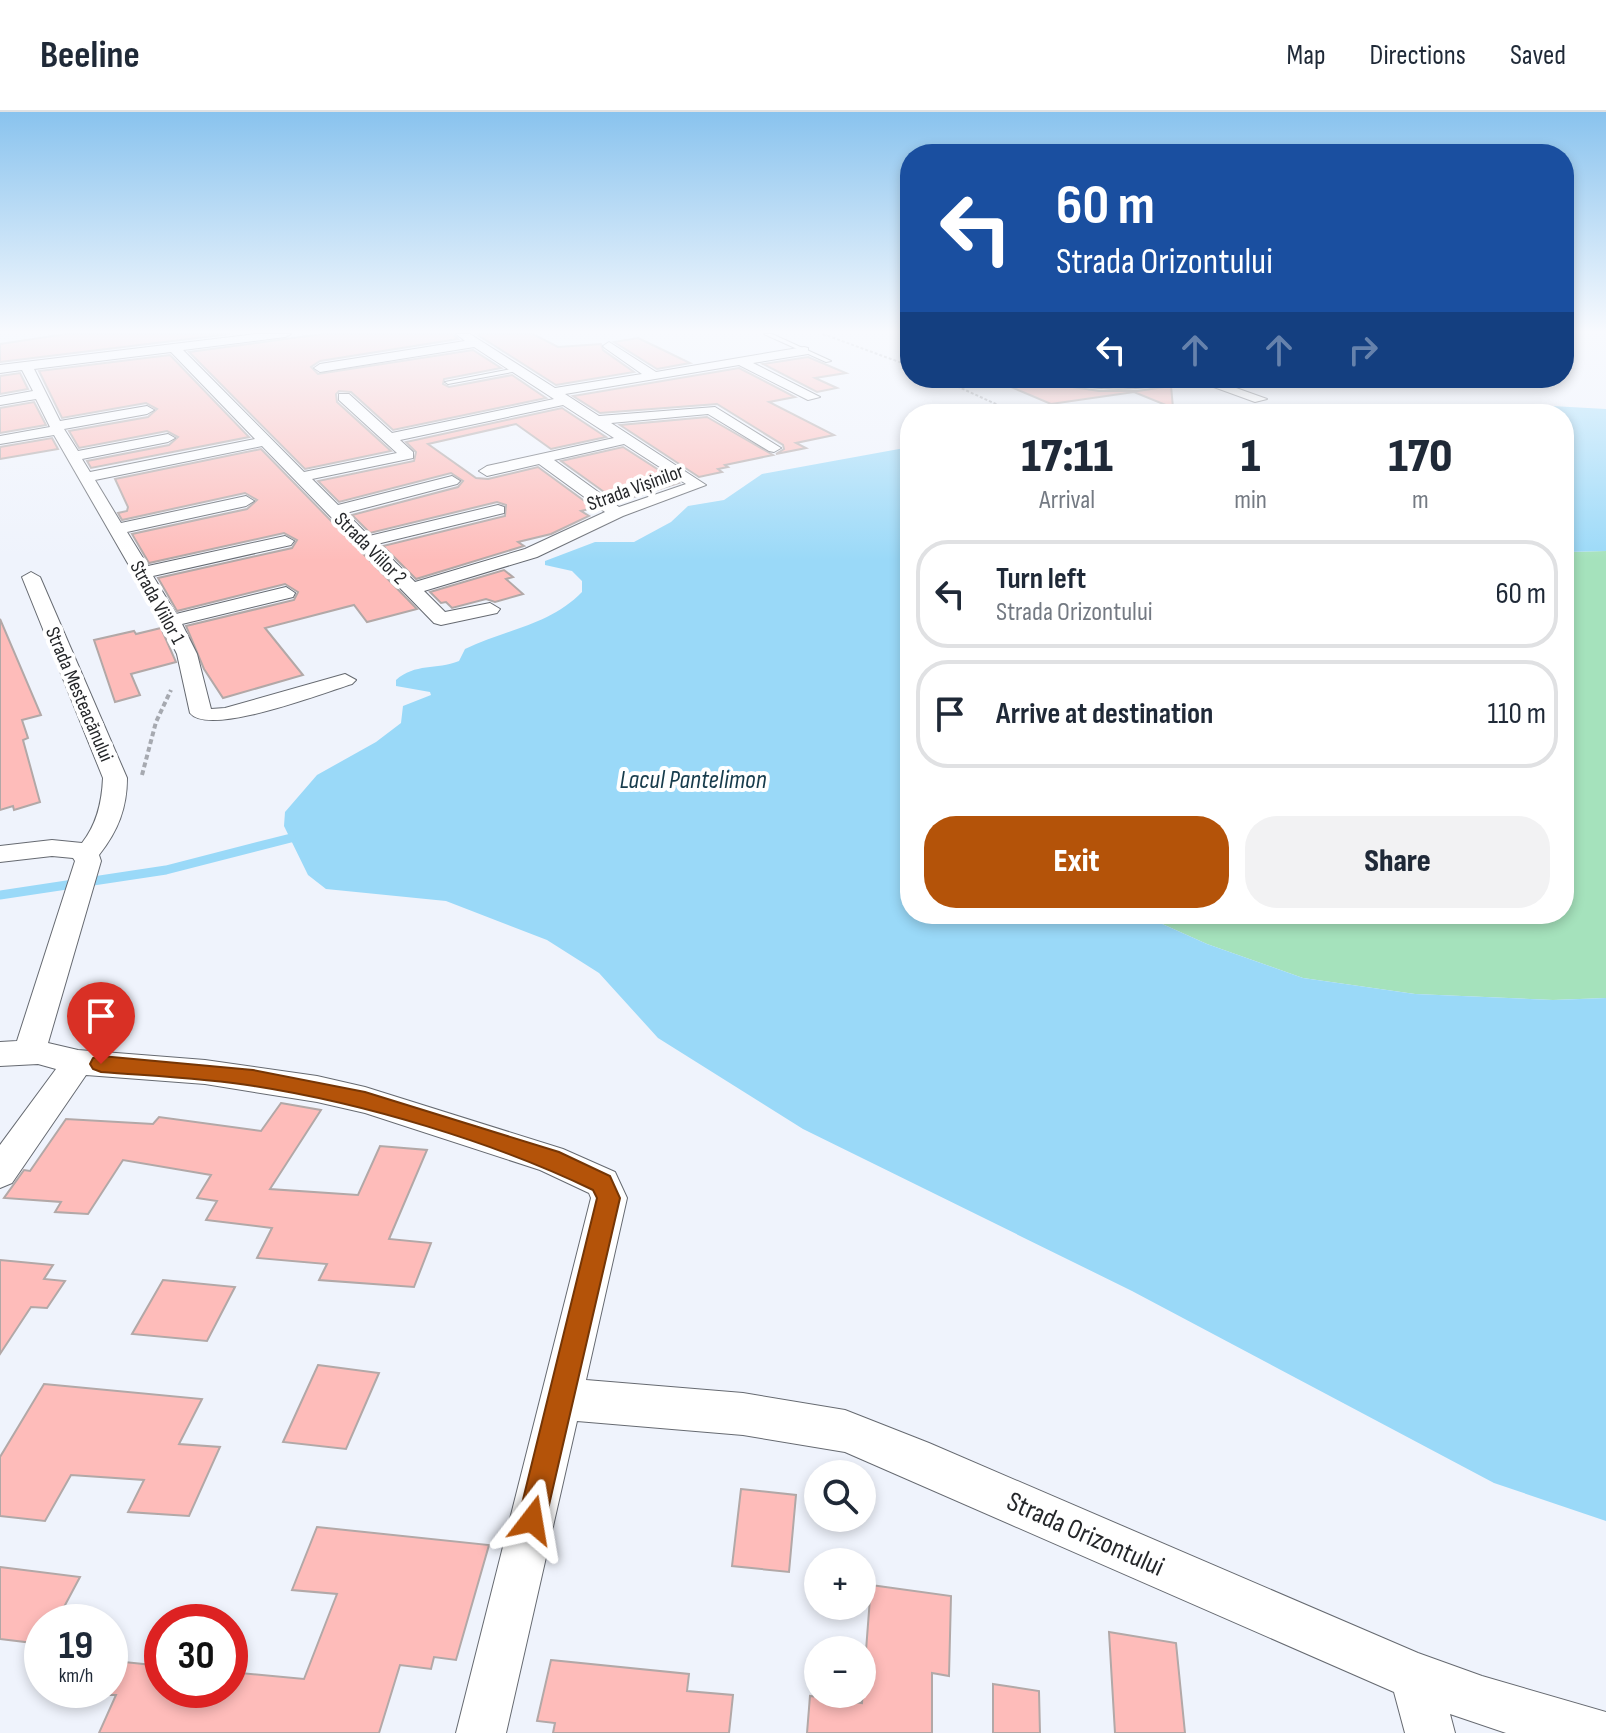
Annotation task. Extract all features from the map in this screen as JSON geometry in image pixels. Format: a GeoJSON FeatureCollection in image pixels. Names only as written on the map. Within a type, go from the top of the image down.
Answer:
{"type":"FeatureCollection","features":[{"type":"Feature","properties":{"kind":"street","name":"Strada Viilor 1"},"geometry":{"type":"LineString","coordinates":[[48,410],[171,621],[187,654],[198,705],[204,715],[226,715],[345,680]]}},
{"type":"Feature","properties":{"kind":"street"},"geometry":{"type":"LineString","coordinates":[[0,440],[147,410]]}},
{"type":"Feature","properties":{"kind":"street","name":"Strada Viilor 2"},"geometry":{"type":"LineString","coordinates":[[234,410],[441,619],[490,609]]}},
{"type":"Feature","properties":{"kind":"street"},"geometry":{"type":"LineString","coordinates":[[301,477],[408,455],[358,410]]}},
{"type":"Feature","properties":{"kind":"street"},"geometry":{"type":"LineString","coordinates":[[390,438],[505,410]]}},
{"type":"Feature","properties":{"kind":"street","name":"Strada Vișinilor"},"geometry":{"type":"LineString","coordinates":[[412,589],[531,553],[617,513],[698,485],[583,410]]}},
{"type":"Feature","properties":{"kind":"street"},"geometry":{"type":"LineString","coordinates":[[591,415],[607,410]]}},
{"type":"Feature","properties":{"kind":"street"},"geometry":{"type":"LineString","coordinates":[[591,415],[710,410],[774,448]]}},
{"type":"Feature","properties":{"kind":"street"},"geometry":{"type":"LineString","coordinates":[[74,456],[168,438]]}},
{"type":"Feature","properties":{"kind":"street"},"geometry":{"type":"LineString","coordinates":[[487,471],[542,452],[558,454],[627,439]]}},
{"type":"Feature","properties":{"kind":"street"},"geometry":{"type":"LineString","coordinates":[[86,477],[265,441]]}},
{"type":"Feature","properties":{"kind":"street"},"geometry":{"type":"LineString","coordinates":[[542,452],[617,513]]}},
{"type":"Feature","properties":{"kind":"street"},"geometry":{"type":"LineString","coordinates":[[334,511],[452,481]]}},
{"type":"Feature","properties":{"kind":"street"},"geometry":{"type":"LineString","coordinates":[[116,529],[246,501]]}},
{"type":"Feature","properties":{"kind":"street"},"geometry":{"type":"LineString","coordinates":[[365,542],[498,510]]}},
{"type":"Feature","properties":{"kind":"street"},"geometry":{"type":"LineString","coordinates":[[142,573],[285,541]]}},
{"type":"Feature","properties":{"kind":"street","name":"Strada Mesteacănului"},"geometry":{"type":"LineString","coordinates":[[15,1053],[79,897],[87,857],[108,823],[115,802],[115,778],[31,577]]}},
{"type":"Feature","properties":{"kind":"street"},"geometry":{"type":"LineString","coordinates":[[171,621],[286,593]]}},
{"type":"Feature","properties":{"kind":"street"},"geometry":{"type":"LineString","coordinates":[[0,854],[52,848],[78,850],[87,857]]}},
{"type":"Feature","properties":{"kind":"street"},"geometry":{"type":"LineString","coordinates":[[15,1053],[53,1054],[78,1062],[205,1072],[317,1089],[365,1100],[551,1159],[602,1183],[609,1198],[481,1733]]}},
{"type":"Feature","properties":{"kind":"street"},"geometry":{"type":"LineString","coordinates":[[0,1173],[78,1062]]}},
{"type":"Feature","properties":{"kind":"street","name":"Strada Orizontului"},"geometry":{"type":"LineString","coordinates":[[562,1399],[767,1416],[845,1431],[914,1458],[1414,1676],[1482,1701],[1595,1733]]}},
{"type":"Feature","properties":{"kind":"street"},"geometry":{"type":"LineString","coordinates":[[1414,1676],[1430,1733]]}},
{"type":"Feature","properties":{"kind":"green space"},"geometry":{"type":"Polygon","coordinates":[[[1606,551],[1606,998],[1553,1000],[1415,994],[1303,978],[1207,944],[1162,924],[1574,924],[1574,552],[1606,551]]]}},
{"type":"Feature","properties":{"kind":"water"},"geometry":{"type":"Polygon","coordinates":[[[1574,410],[1606,410],[1606,551],[1574,552],[1574,410]]]}},
{"type":"Feature","properties":{"kind":"water","name":"Lacul Pantelimon"},"geometry":{"type":"Polygon","coordinates":[[[900,449],[900,924],[1162,924],[1207,944],[1303,978],[1415,994],[1553,1000],[1606,998],[1606,1521],[1494,1483],[1132,1291],[803,1129],[658,1038],[599,973],[547,940],[446,901],[326,889],[308,875],[284,826],[285,812],[317,775],[376,742],[401,723],[403,706],[431,695],[430,692],[396,686],[396,680],[411,671],[459,661],[465,649],[541,620],[582,592],[582,581],[572,571],[545,565],[545,561],[595,542],[634,542],[671,522],[688,506],[724,500],[762,474],[900,449]]]}},
{"type":"Feature","properties":{"kind":"building"},"geometry":{"type":"Polygon","coordinates":[[[0,410],[38,410],[46,425],[0,433],[0,410]]]}},
{"type":"Feature","properties":{"kind":"building"},"geometry":{"type":"Polygon","coordinates":[[[58,410],[109,410],[62,418],[58,410]]]}},
{"type":"Feature","properties":{"kind":"building"},"geometry":{"type":"Polygon","coordinates":[[[156,410],[223,410],[249,437],[91,468],[87,461],[169,445],[178,437],[167,431],[79,448],[69,431],[148,417],[156,410]]]}},
{"type":"Feature","properties":{"kind":"building"},"geometry":{"type":"Polygon","coordinates":[[[246,410],[345,410],[391,451],[305,469],[246,410]]]}},
{"type":"Feature","properties":{"kind":"building"},"geometry":{"type":"Polygon","coordinates":[[[371,410],[490,410],[393,430],[371,410]]]}},
{"type":"Feature","properties":{"kind":"building"},"geometry":{"type":"Polygon","coordinates":[[[554,410],[564,410],[606,437],[551,449],[516,424],[428,444],[476,478],[488,479],[538,467],[594,508],[581,511],[589,516],[551,534],[518,542],[524,546],[416,579],[383,546],[505,516],[506,505],[497,502],[370,533],[352,515],[458,487],[463,481],[451,473],[339,502],[318,481],[414,461],[416,452],[406,442],[554,410]]]}},
{"type":"Feature","properties":{"kind":"building"},"geometry":{"type":"Polygon","coordinates":[[[595,410],[644,410],[600,413],[595,410]]]}},
{"type":"Feature","properties":{"kind":"building"},"geometry":{"type":"Polygon","coordinates":[[[726,410],[784,410],[834,435],[796,443],[806,448],[776,454],[784,449],[783,445],[726,410]]]}},
{"type":"Feature","properties":{"kind":"building"},"geometry":{"type":"Polygon","coordinates":[[[707,417],[773,455],[725,465],[728,467],[718,469],[722,472],[699,477],[620,425],[707,417]]]}},
{"type":"Feature","properties":{"kind":"building"},"geometry":{"type":"Polygon","coordinates":[[[52,438],[58,449],[0,459],[0,447],[52,438]]]}},
{"type":"Feature","properties":{"kind":"building"},"geometry":{"type":"Polygon","coordinates":[[[623,447],[679,483],[618,502],[561,461],[623,447]]]}},
{"type":"Feature","properties":{"kind":"building"},"geometry":{"type":"Polygon","coordinates":[[[261,449],[417,609],[367,622],[354,605],[265,628],[303,675],[223,698],[204,669],[186,626],[294,600],[298,592],[285,584],[177,611],[158,578],[292,548],[297,540],[284,533],[149,563],[132,534],[247,509],[257,500],[245,493],[122,520],[118,513],[127,511],[128,507],[115,479],[261,449]]]}},
{"type":"Feature","properties":{"kind":"building"},"geometry":{"type":"Polygon","coordinates":[[[504,570],[513,577],[506,579],[523,594],[495,602],[486,599],[452,608],[446,602],[441,603],[430,592],[504,570]]]}},
{"type":"Feature","properties":{"kind":"building"},"geometry":{"type":"Polygon","coordinates":[[[0,619],[41,715],[22,720],[28,738],[23,740],[40,802],[14,810],[13,806],[0,810],[0,619]]]}},
{"type":"Feature","properties":{"kind":"building"},"geometry":{"type":"Polygon","coordinates":[[[161,628],[176,662],[131,674],[140,695],[115,702],[94,640],[161,628]]]}},
{"type":"Feature","properties":{"kind":"building"},"geometry":{"type":"Polygon","coordinates":[[[281,1103],[321,1110],[270,1189],[358,1195],[380,1146],[427,1150],[389,1239],[431,1243],[414,1287],[319,1280],[327,1264],[257,1258],[272,1228],[206,1220],[217,1201],[197,1198],[211,1175],[123,1160],[88,1214],[55,1212],[61,1202],[4,1198],[24,1170],[30,1171],[66,1119],[153,1124],[159,1117],[261,1131],[281,1103]]]}},
{"type":"Feature","properties":{"kind":"building"},"geometry":{"type":"Polygon","coordinates":[[[0,1260],[53,1265],[44,1279],[65,1281],[47,1308],[31,1307],[0,1354],[0,1260]]]}},
{"type":"Feature","properties":{"kind":"building"},"geometry":{"type":"Polygon","coordinates":[[[163,1280],[235,1287],[207,1341],[132,1334],[163,1280]]]}},
{"type":"Feature","properties":{"kind":"building"},"geometry":{"type":"Polygon","coordinates":[[[318,1365],[379,1373],[346,1449],[283,1442],[318,1365]]]}},
{"type":"Feature","properties":{"kind":"building"},"geometry":{"type":"Polygon","coordinates":[[[44,1384],[202,1399],[179,1444],[220,1447],[189,1516],[128,1512],[144,1480],[71,1475],[45,1521],[0,1516],[0,1457],[44,1384]]]}},
{"type":"Feature","properties":{"kind":"building"},"geometry":{"type":"Polygon","coordinates":[[[741,1489],[796,1495],[789,1572],[732,1566],[741,1489]]]}},
{"type":"Feature","properties":{"kind":"building"},"geometry":{"type":"Polygon","coordinates":[[[317,1527],[489,1545],[456,1660],[434,1657],[431,1669],[400,1665],[379,1733],[99,1733],[110,1708],[128,1708],[128,1662],[144,1664],[144,1708],[248,1708],[248,1674],[304,1679],[337,1594],[292,1590],[317,1527]]]}},
{"type":"Feature","properties":{"kind":"building"},"geometry":{"type":"Polygon","coordinates":[[[0,1567],[80,1577],[66,1604],[24,1604],[24,1642],[0,1639],[0,1567]]]}},
{"type":"Feature","properties":{"kind":"building"},"geometry":{"type":"Polygon","coordinates":[[[876,1586],[951,1596],[949,1676],[932,1673],[932,1733],[807,1733],[809,1708],[876,1708],[876,1636],[867,1636],[868,1620],[876,1620],[876,1586]]]}},
{"type":"Feature","properties":{"kind":"building"},"geometry":{"type":"Polygon","coordinates":[[[1109,1632],[1176,1643],[1185,1733],[1115,1733],[1109,1632]]]}},
{"type":"Feature","properties":{"kind":"building"},"geometry":{"type":"Polygon","coordinates":[[[551,1660],[689,1674],[687,1691],[733,1695],[729,1733],[553,1733],[555,1723],[537,1721],[551,1660]]]}},
{"type":"Feature","properties":{"kind":"building"},"geometry":{"type":"Polygon","coordinates":[[[993,1684],[1039,1691],[1040,1733],[993,1733],[993,1684]]]}},
{"type":"Feature","properties":{"kind":"waterway"},"geometry":{"type":"LineString","coordinates":[[0,895],[166,870],[291,838]]}},
{"type":"Feature","properties":{"kind":"route"},"geometry":{"type":"LineString","coordinates":[[101,1064],[253,1078],[365,1100],[551,1159],[602,1183],[609,1198],[532,1520]]}}]}
